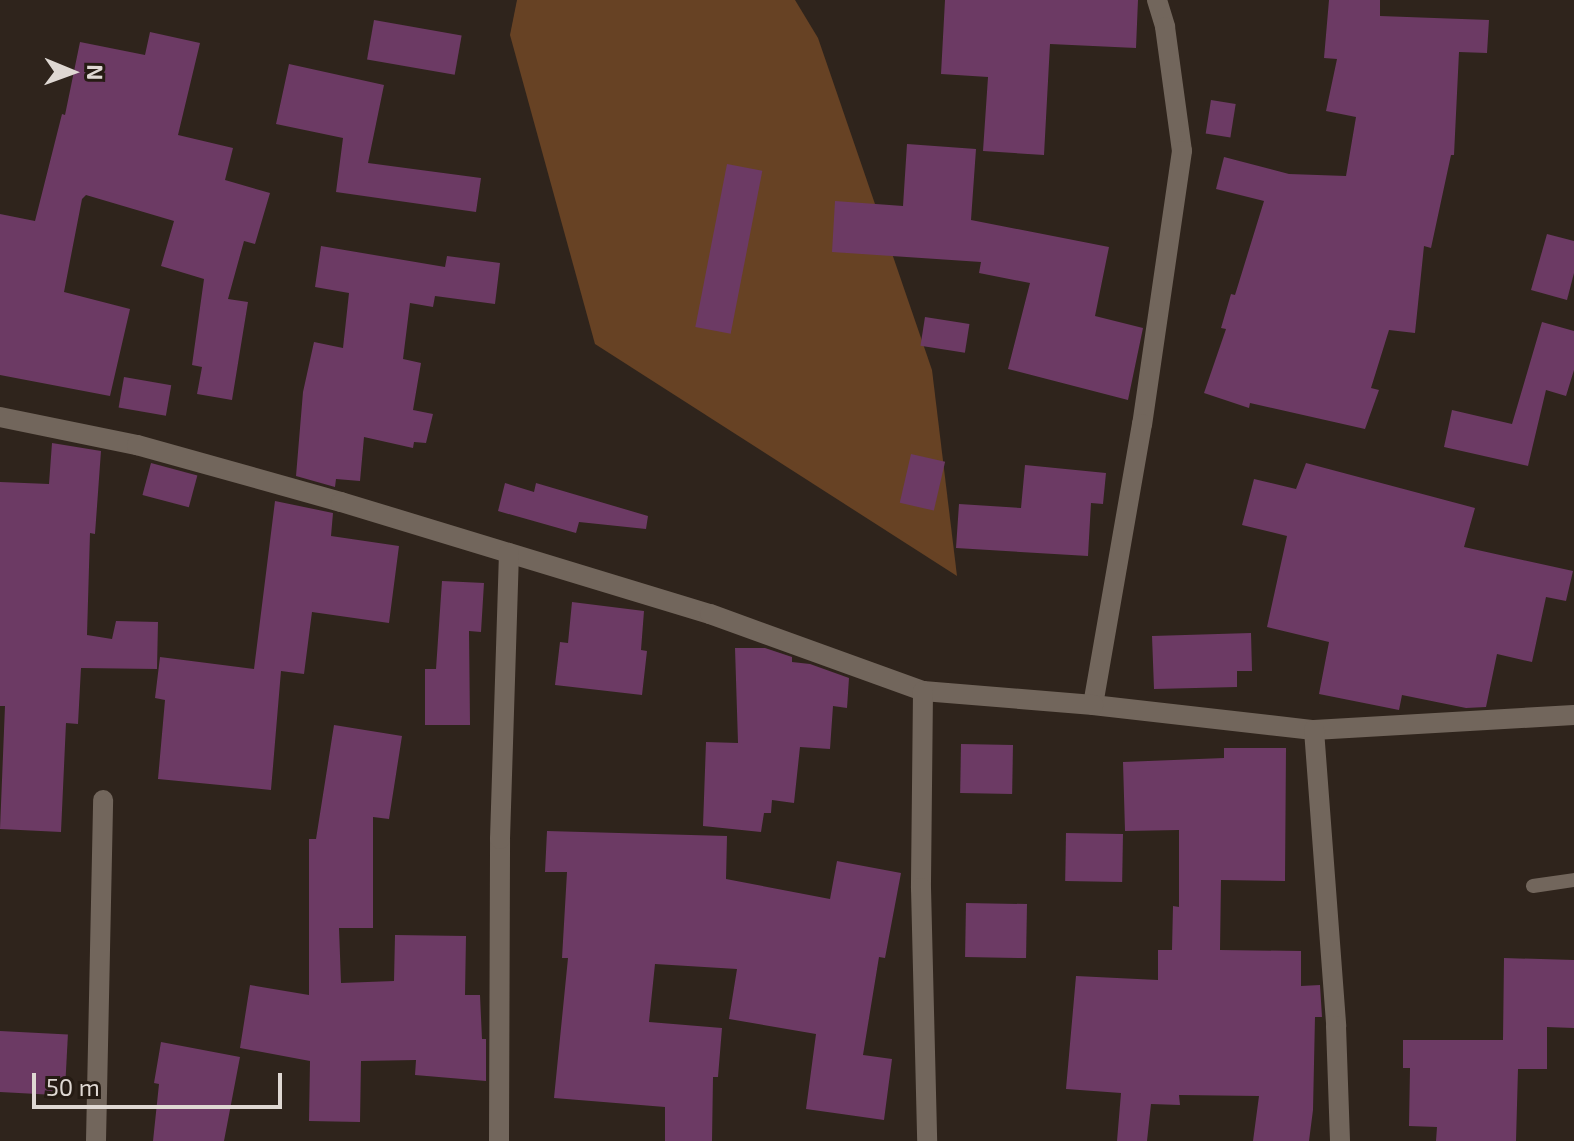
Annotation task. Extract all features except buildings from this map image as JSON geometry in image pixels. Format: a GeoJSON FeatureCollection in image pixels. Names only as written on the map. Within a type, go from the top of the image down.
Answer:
{"type":"FeatureCollection","features":[{"type":"Feature","properties":{"kind":"street"},"geometry":{"type":"LineString","coordinates":[[1093,705],[1142,424],[1182,151],[1165,27],[1157,0]]}},
{"type":"Feature","properties":{"kind":"street"},"geometry":{"type":"LineString","coordinates":[[0,417],[137,445],[509,553],[710,614],[923,691],[1093,705],[1314,730],[1574,715]]}},
{"type":"Feature","properties":{"kind":"street"},"geometry":{"type":"LineString","coordinates":[[499,1141],[500,839],[509,553]]}},
{"type":"Feature","properties":{"kind":"street"},"geometry":{"type":"LineString","coordinates":[[923,691],[921,888],[927,1141]]}},
{"type":"Feature","properties":{"kind":"street"},"geometry":{"type":"LineString","coordinates":[[1314,730],[1340,1141]]}},
{"type":"Feature","properties":{"kind":"street"},"geometry":{"type":"LineString","coordinates":[[96,1141],[103,800]]}},
{"type":"Feature","properties":{"kind":"lane"},"geometry":{"type":"LineString","coordinates":[[1533,886],[1574,880]]}},
{"type":"Feature","properties":{"kind":"shaded area"},"geometry":{"type":"Polygon","coordinates":[[[517,0],[795,0],[818,38],[932,370],[957,576],[595,344],[510,35],[517,0]]]}}]}
